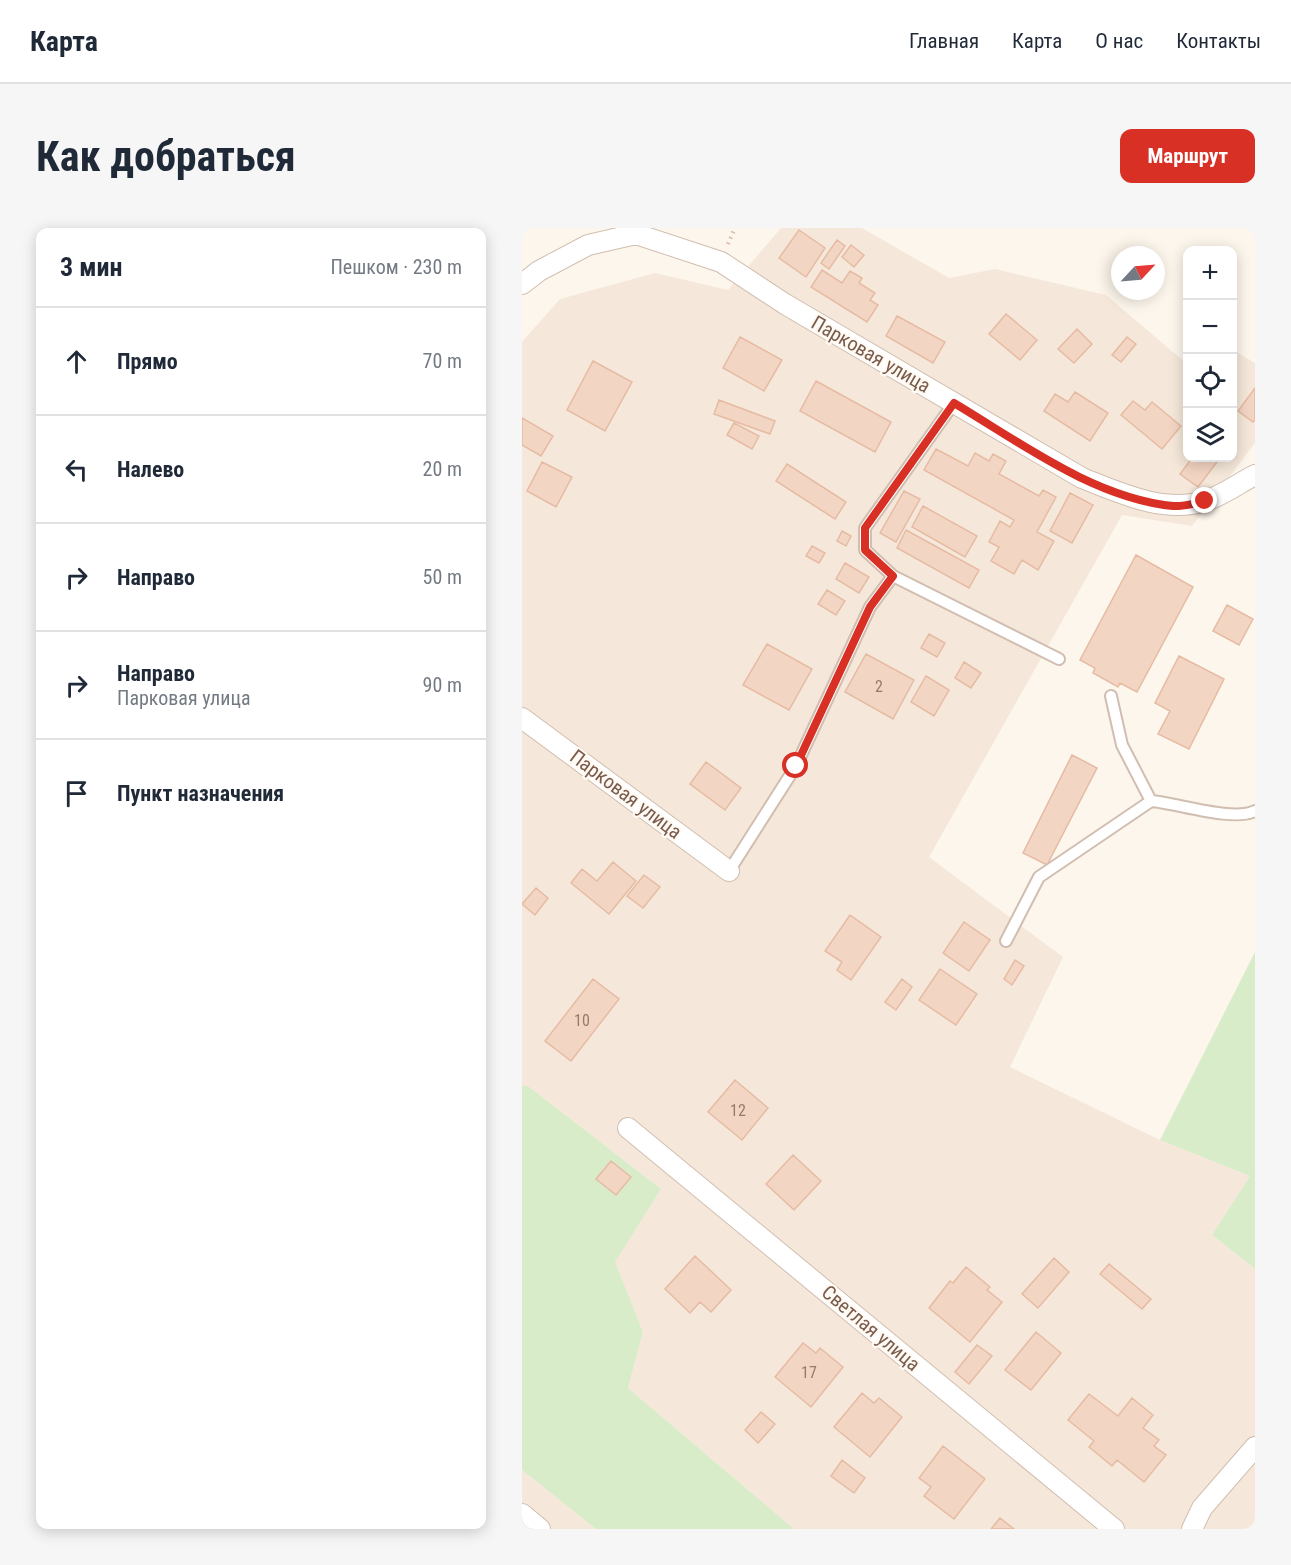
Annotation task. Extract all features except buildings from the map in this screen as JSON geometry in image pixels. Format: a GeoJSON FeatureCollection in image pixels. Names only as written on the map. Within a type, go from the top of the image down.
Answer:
{"type":"FeatureCollection","features":[{"type":"Feature","properties":{"kind":"street","name":"Парковая улица"},"geometry":{"type":"LineString","coordinates":[[522,284],[588,245],[633,231],[721,262],[785,304],[1082,478],[1133,498],[1175,506],[1205,501],[1255,475]]}},
{"type":"Feature","properties":{"kind":"street","name":"Парковая улица"},"geometry":{"type":"LineString","coordinates":[[522,717],[729,872]]}},
{"type":"Feature","properties":{"kind":"street","name":"Светлая улица"},"geometry":{"type":"LineString","coordinates":[[628,1128],[1114,1529]]}},
{"type":"Feature","properties":{"kind":"street"},"geometry":{"type":"LineString","coordinates":[[1192,1529],[1202,1508],[1255,1447]]}},
{"type":"Feature","properties":{"kind":"street"},"geometry":{"type":"LineString","coordinates":[[522,1514],[540,1529]]}},
{"type":"Feature","properties":{"kind":"lane"},"geometry":{"type":"LineString","coordinates":[[954,403],[865,528],[865,550],[893,576],[1059,658]]}},
{"type":"Feature","properties":{"kind":"lane"},"geometry":{"type":"LineString","coordinates":[[729,872],[796,766],[870,607],[893,576]]}},
{"type":"Feature","properties":{"kind":"lane"},"geometry":{"type":"LineString","coordinates":[[1111,696],[1122,745],[1151,801]]}},
{"type":"Feature","properties":{"kind":"lane"},"geometry":{"type":"LineString","coordinates":[[1006,941],[1039,877],[1151,801],[1247,815],[1255,811]]}},
{"type":"Feature","properties":{"kind":"shaded area"},"geometry":{"type":"Polygon","coordinates":[[[781,228],[862,228],[949,278],[995,269],[1106,295],[1183,361],[1183,462],[1237,462],[1237,352],[1255,363],[1255,443],[1192,526],[1122,515],[929,857],[1063,957],[1010,1067],[1160,1140],[1250,1176],[1212,1235],[1255,1269],[1255,1529],[794,1529],[628,1388],[643,1332],[614,1262],[661,1189],[528,1086],[522,1086],[522,342],[560,299],[655,273],[728,290],[781,228]]]}},
{"type":"Feature","properties":{"kind":"shaded area"},"geometry":{"type":"Polygon","coordinates":[[[522,1470],[596,1529],[522,1529],[522,1470]]]}},
{"type":"Feature","properties":{"kind":"green space"},"geometry":{"type":"Polygon","coordinates":[[[1255,952],[1255,1269],[1212,1235],[1250,1176],[1160,1140],[1255,952]]]}},
{"type":"Feature","properties":{"kind":"green space"},"geometry":{"type":"Polygon","coordinates":[[[522,1086],[528,1086],[661,1189],[615,1262],[643,1332],[628,1388],[794,1529],[596,1529],[522,1470],[522,1086]]]}},
{"type":"Feature","properties":{"kind":"route"},"geometry":{"type":"LineString","coordinates":[[796,766],[870,607],[893,576],[865,550],[865,528],[954,403],[1082,478],[1133,498],[1175,506],[1205,501]]}}]}
